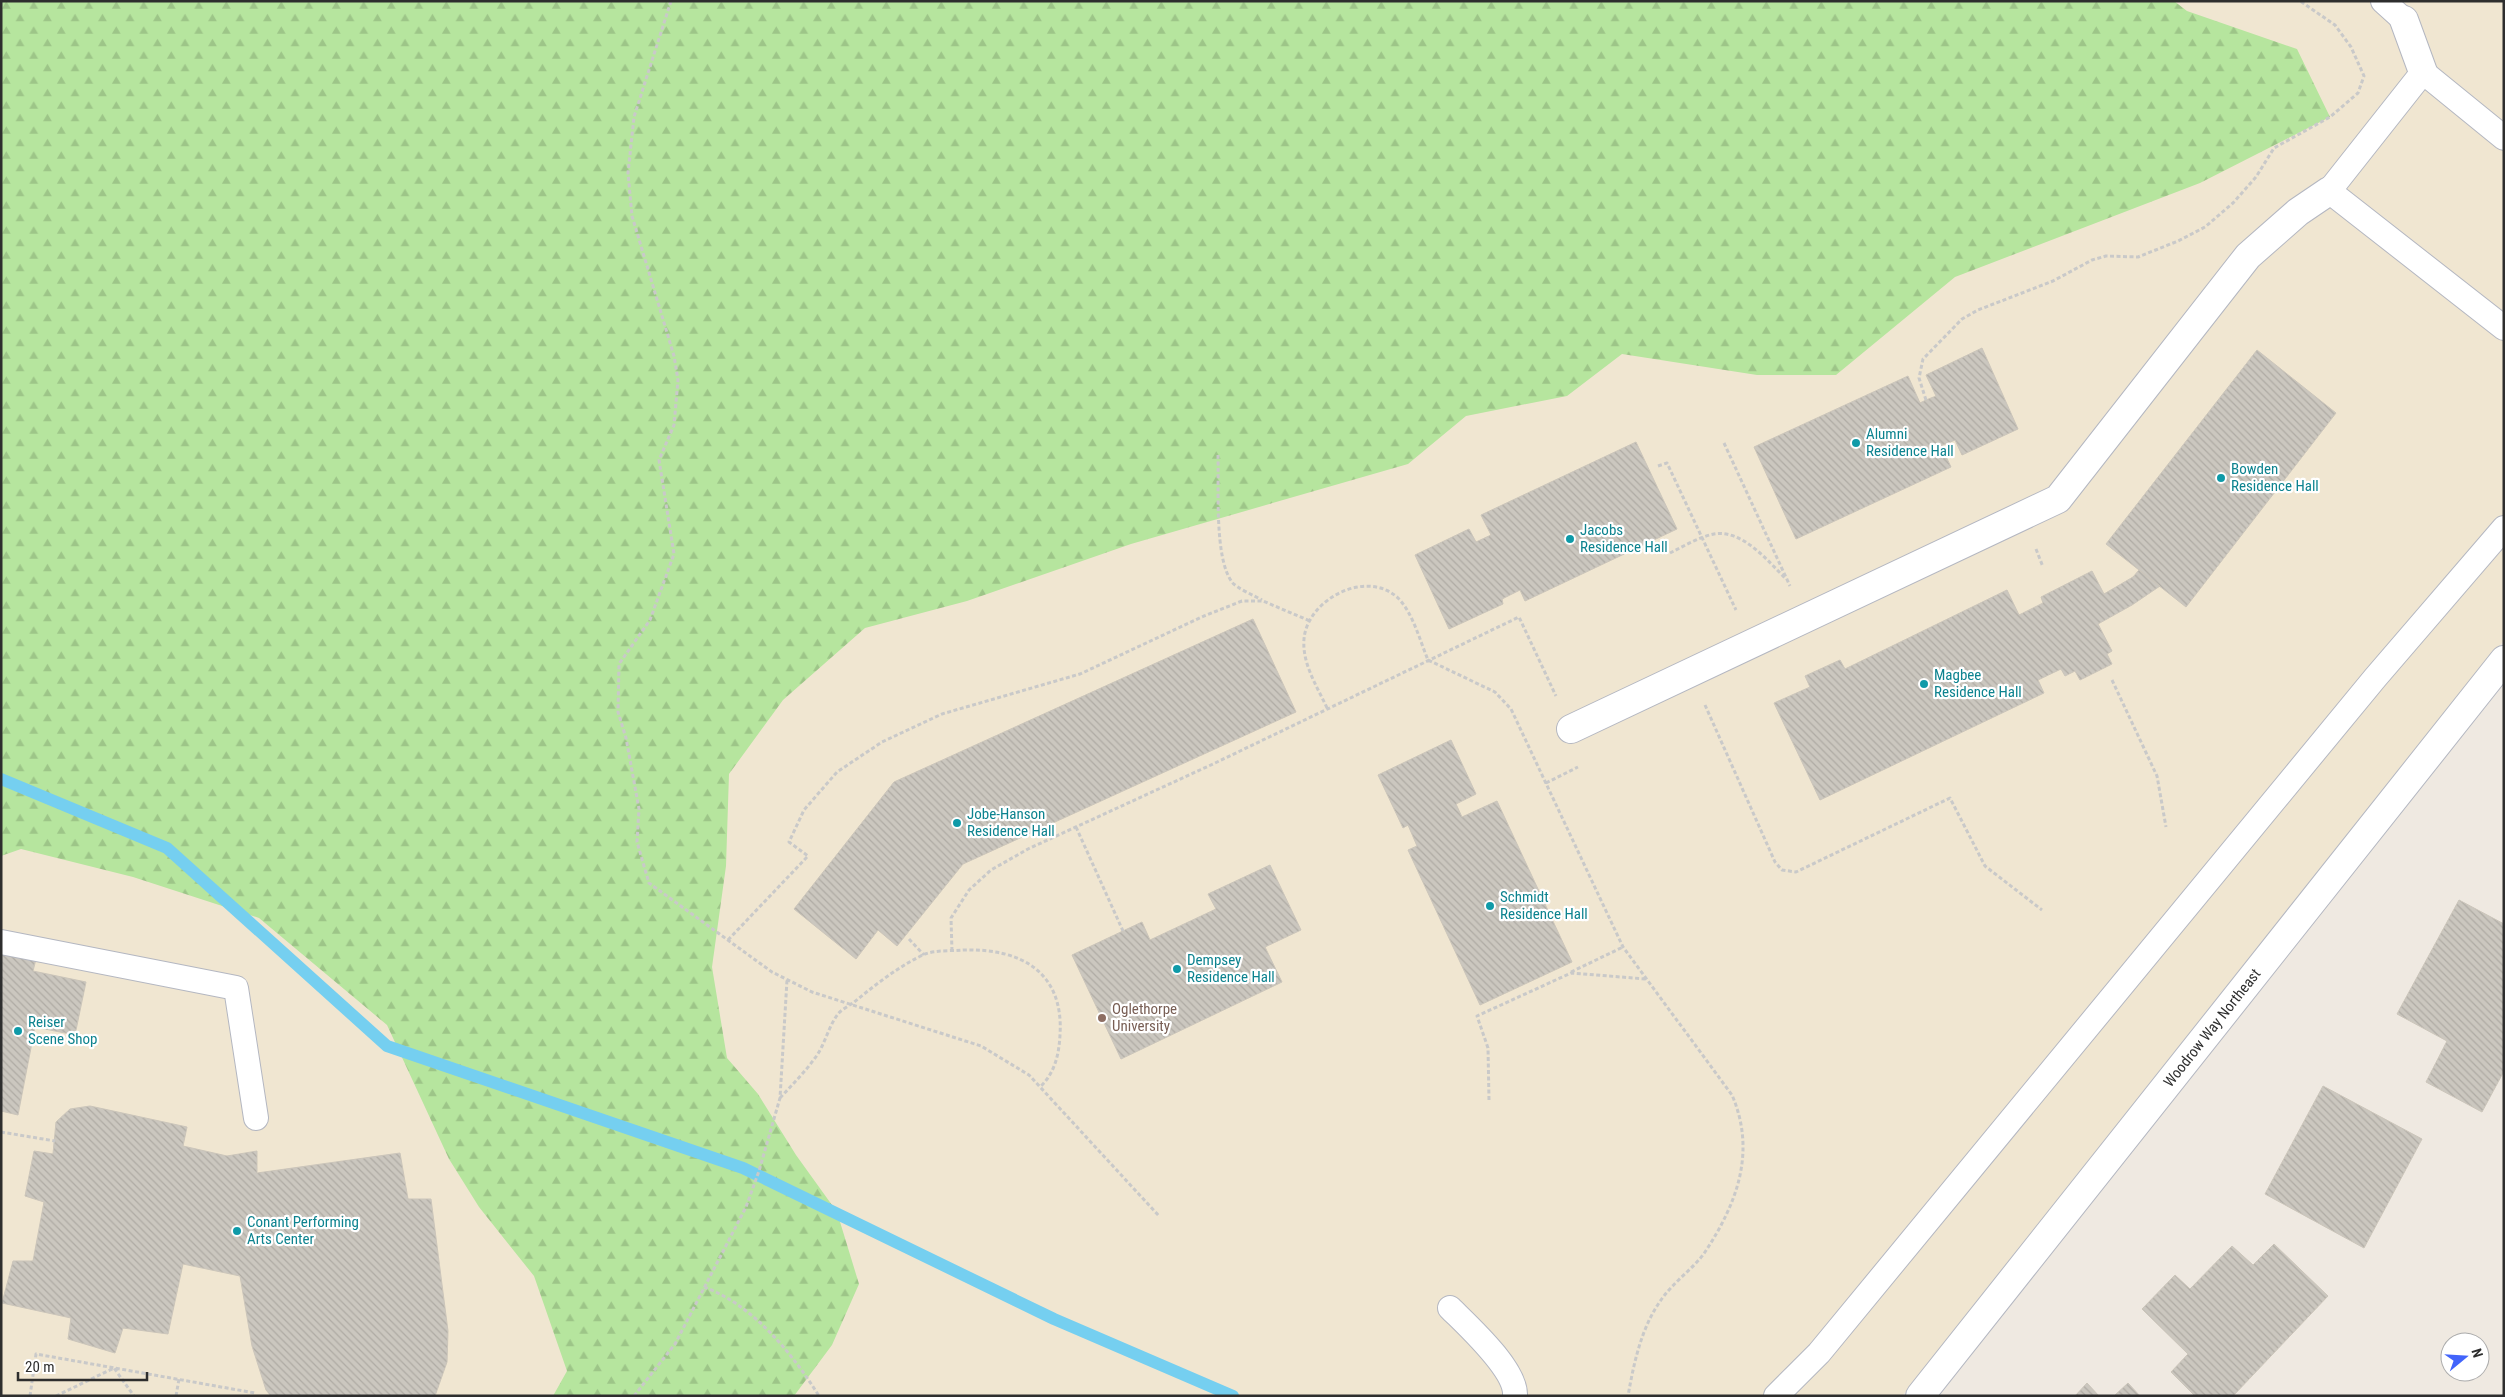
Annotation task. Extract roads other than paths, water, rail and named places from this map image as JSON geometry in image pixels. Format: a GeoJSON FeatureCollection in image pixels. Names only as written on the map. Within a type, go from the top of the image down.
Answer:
{"type":"FeatureCollection","features":[{"type":"Feature","properties":{"kind":"street"},"geometry":{"type":"LineString","coordinates":[[2404,20],[2423,72]]}},
{"type":"Feature","properties":{"kind":"street"},"geometry":{"type":"LineString","coordinates":[[1571,729],[2058,499],[2248,256],[2298,212],[2329,191]]}},
{"type":"Feature","properties":{"kind":"street","name":"Woodrow Way Northeast"},"geometry":{"type":"LineString","coordinates":[[1920,1396],[2504,660]]}},
{"type":"Feature","properties":{"kind":"lane"},"geometry":{"type":"LineString","coordinates":[[2383,1],[2404,20]]}},
{"type":"Feature","properties":{"kind":"lane"},"geometry":{"type":"LineString","coordinates":[[2504,138],[2423,72],[2329,191],[2504,328]]}},
{"type":"Feature","properties":{"kind":"lane"},"geometry":{"type":"LineString","coordinates":[[1776,1396],[1819,1353],[2374,678],[2504,528]]}},
{"type":"Feature","properties":{"kind":"lane"},"geometry":{"type":"LineString","coordinates":[[1,942],[236,988],[256,1118]]}},
{"type":"Feature","properties":{"kind":"lane"},"geometry":{"type":"LineString","coordinates":[[1450,1308],[1499,1359],[1516,1389],[1515,1396]]}},
{"type":"Feature","properties":{"kind":"waterway"},"geometry":{"type":"LineString","coordinates":[[1,779],[167,848],[387,1046],[743,1168],[1054,1319],[1233,1396]]}},
{"type":"Feature","properties":{"kind":"place","name":"Alumni Residence Hall"},"geometry":{"type":"Point","coordinates":[1856,443]}},
{"type":"Feature","properties":{"kind":"place","name":"Bowden Residence Hall"},"geometry":{"type":"Point","coordinates":[2221,478]}},
{"type":"Feature","properties":{"kind":"place","name":"Jacobs Residence Hall"},"geometry":{"type":"Point","coordinates":[1570,539]}},
{"type":"Feature","properties":{"kind":"place","name":"Magbee Residence Hall"},"geometry":{"type":"Point","coordinates":[1924,684]}},
{"type":"Feature","properties":{"kind":"place","name":"Jobe-Hanson Residence Hall"},"geometry":{"type":"Point","coordinates":[957,823]}},
{"type":"Feature","properties":{"kind":"place","name":"Schmidt Residence Hall"},"geometry":{"type":"Point","coordinates":[1490,906]}},
{"type":"Feature","properties":{"kind":"place","name":"Dempsey Residence Hall"},"geometry":{"type":"Point","coordinates":[1177,969]}},
{"type":"Feature","properties":{"kind":"place","name":"Oglethorpe University"},"geometry":{"type":"Point","coordinates":[1102,1018]}},
{"type":"Feature","properties":{"kind":"place","name":"Reiser Scene Shop"},"geometry":{"type":"Point","coordinates":[18,1031]}},
{"type":"Feature","properties":{"kind":"place","name":"Conant Performing Arts Center"},"geometry":{"type":"Point","coordinates":[237,1231]}}]}
